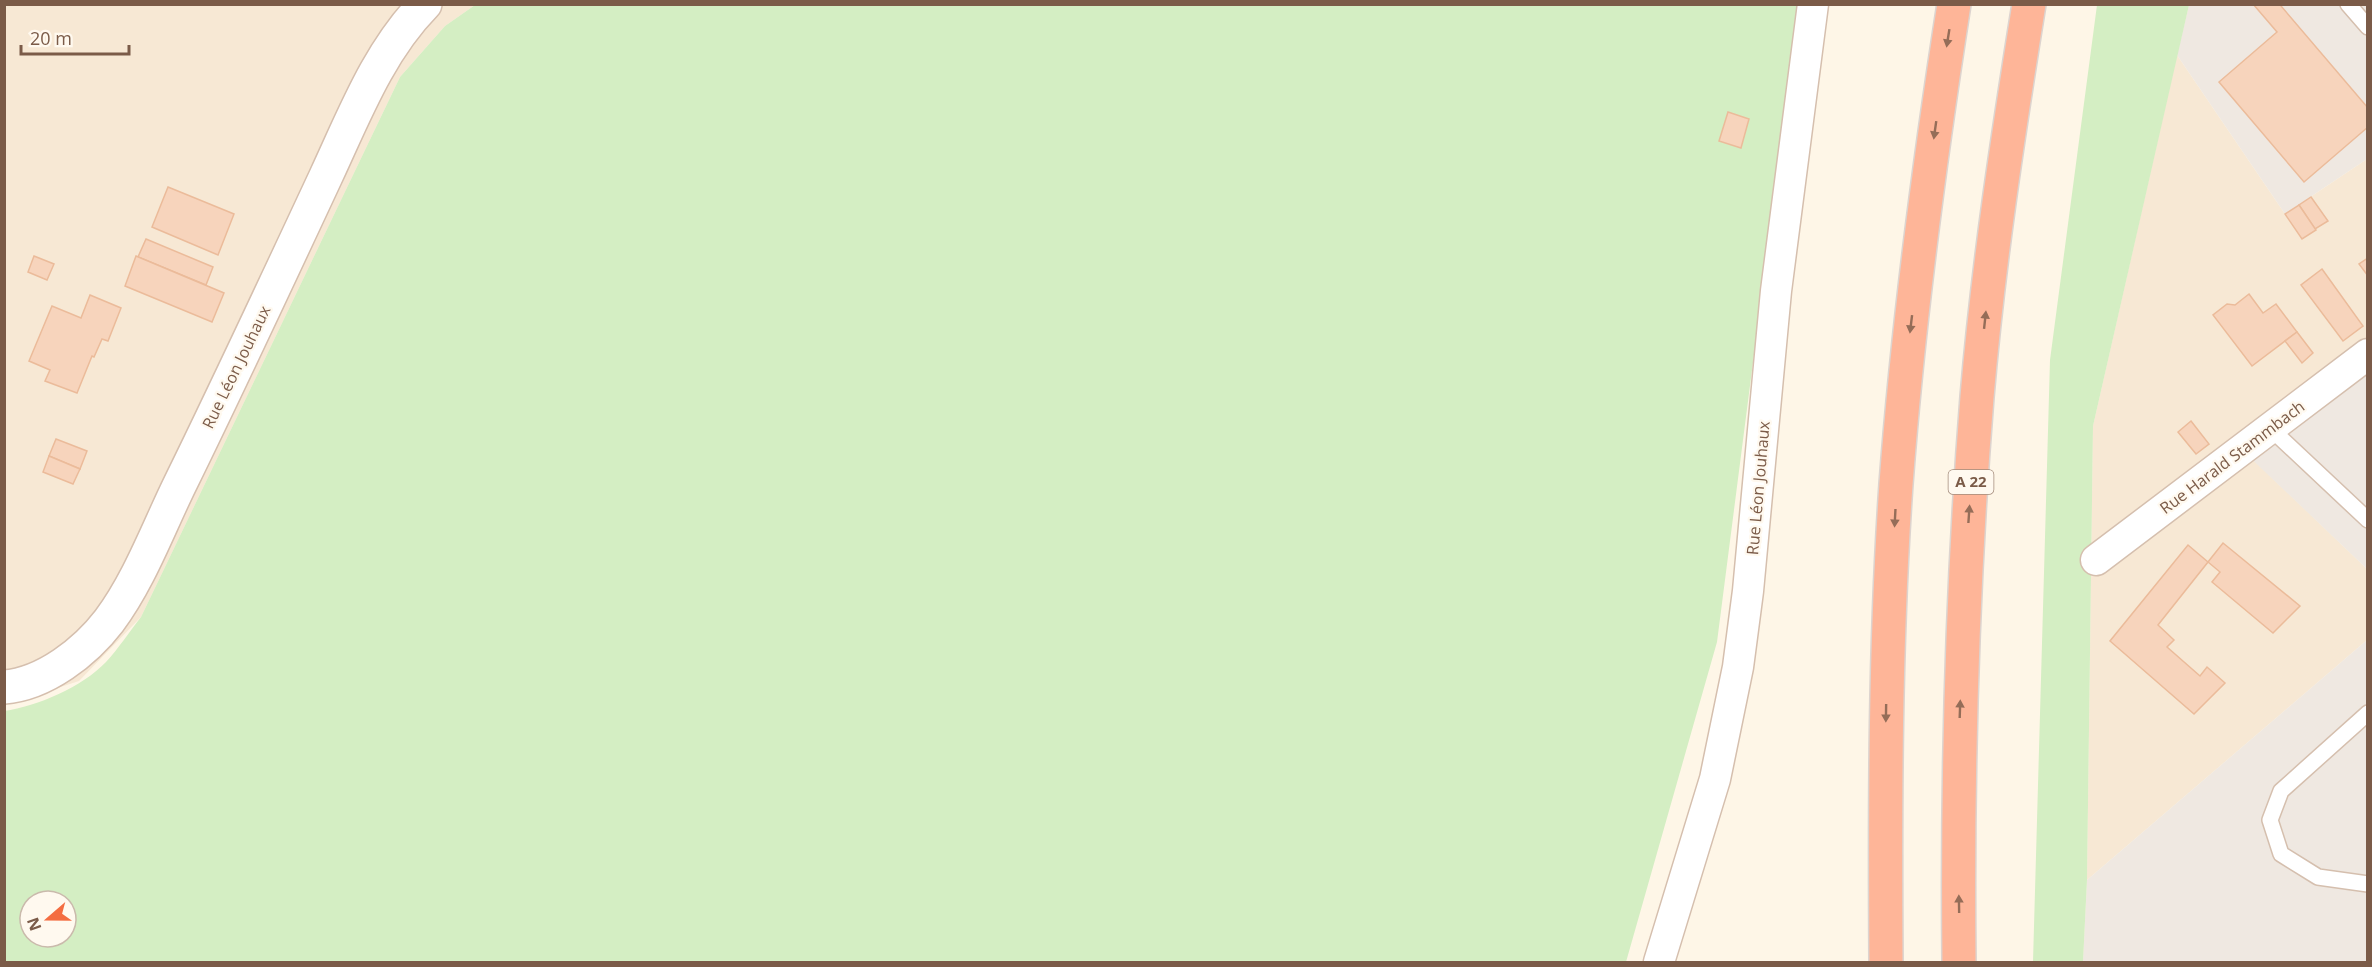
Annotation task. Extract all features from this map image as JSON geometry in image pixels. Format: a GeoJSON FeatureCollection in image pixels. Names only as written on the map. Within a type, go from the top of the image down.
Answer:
{"type":"FeatureCollection","features":[{"type":"Feature","properties":{"kind":"highway"},"geometry":{"type":"LineString","coordinates":[[1886,963],[1886,703],[1897,476],[1924,213],[1954,4]]}},
{"type":"Feature","properties":{"kind":"highway","name":"A 22"},"geometry":{"type":"LineString","coordinates":[[1959,963],[1959,717],[1973,451],[1998,211],[2029,4]]}},
{"type":"Feature","properties":{"kind":"highway"},"geometry":{"type":"LineString","coordinates":[[1880,963],[1886,909]]}},
{"type":"Feature","properties":{"kind":"street","name":"Rue Léon Jouhaux"},"geometry":{"type":"LineString","coordinates":[[4,687],[30,681],[52,671],[74,656],[93,639],[123,600],[228,384],[372,77],[407,23],[425,4]]}},
{"type":"Feature","properties":{"kind":"street","name":"Rue Léon Jouhaux"},"geometry":{"type":"LineString","coordinates":[[1659,963],[1714,779],[1738,667],[1748,591],[1777,279],[1813,4]]}},
{"type":"Feature","properties":{"kind":"street","name":"Rue Harald Stammbach"},"geometry":{"type":"LineString","coordinates":[[2096,560],[2367,354]]}},
{"type":"Feature","properties":{"kind":"lane"},"geometry":{"type":"LineString","coordinates":[[2348,4],[2367,27]]}},
{"type":"Feature","properties":{"kind":"lane"},"geometry":{"type":"LineString","coordinates":[[2270,428],[2367,520]]}},
{"type":"Feature","properties":{"kind":"lane"},"geometry":{"type":"LineString","coordinates":[[2367,713],[2281,791],[2270,819],[2281,854],[2318,877],[2367,884]]}},
{"type":"Feature","properties":{"kind":"shaded area"},"geometry":{"type":"Polygon","coordinates":[[[5,5],[475,5],[445,26],[400,77],[141,617],[79,681],[5,705],[5,5]]]}},
{"type":"Feature","properties":{"kind":"shaded area"},"geometry":{"type":"Polygon","coordinates":[[[2189,5],[2367,5],[2367,159],[2285,214],[2177,55],[2189,5]]]}},
{"type":"Feature","properties":{"kind":"shaded area"},"geometry":{"type":"Polygon","coordinates":[[[2177,55],[2285,214],[2367,159],[2367,354],[2242,449],[2367,569],[2367,640],[2087,880],[2093,426],[2177,55]]]}},
{"type":"Feature","properties":{"kind":"shaded area"},"geometry":{"type":"Polygon","coordinates":[[[2367,354],[2367,569],[2241,449],[2367,354]]]}},
{"type":"Feature","properties":{"kind":"shaded area"},"geometry":{"type":"Polygon","coordinates":[[[2367,640],[2367,962],[2083,962],[2087,880],[2367,640]]]}},
{"type":"Feature","properties":{"kind":"green space"},"geometry":{"type":"Polygon","coordinates":[[[475,5],[1799,5],[1717,642],[1626,962],[5,962],[4,711],[45,700],[85,680],[106,662],[141,617],[400,77],[445,26],[475,5]]]}},
{"type":"Feature","properties":{"kind":"green space"},"geometry":{"type":"Polygon","coordinates":[[[2097,5],[2189,5],[2093,426],[2087,880],[2083,962],[2033,962],[2050,360],[2097,5]]]}},
{"type":"Feature","properties":{"kind":"building"},"geometry":{"type":"Polygon","coordinates":[[[2253,4],[2282,4],[2281,6],[2368,108],[2368,127],[2304,182],[2219,82],[2277,32],[2253,4]]]}},
{"type":"Feature","properties":{"kind":"building"},"geometry":{"type":"Polygon","coordinates":[[[1728,112],[1749,119],[1741,148],[1719,141],[1728,112]]]}},
{"type":"Feature","properties":{"kind":"building"},"geometry":{"type":"Polygon","coordinates":[[[168,187],[234,214],[218,255],[152,227],[168,187]]]}},
{"type":"Feature","properties":{"kind":"building"},"geometry":{"type":"Polygon","coordinates":[[[2311,197],[2328,221],[2315,229],[2299,205],[2311,197]]]}},
{"type":"Feature","properties":{"kind":"building"},"geometry":{"type":"Polygon","coordinates":[[[2299,205],[2316,230],[2302,239],[2285,214],[2299,205]]]}},
{"type":"Feature","properties":{"kind":"building"},"geometry":{"type":"Polygon","coordinates":[[[146,239],[213,267],[206,285],[138,257],[146,239]]]}},
{"type":"Feature","properties":{"kind":"building"},"geometry":{"type":"Polygon","coordinates":[[[34,256],[54,264],[47,280],[28,272],[34,256]]]}},
{"type":"Feature","properties":{"kind":"building"},"geometry":{"type":"Polygon","coordinates":[[[136,256],[224,293],[212,322],[125,286],[136,256]]]}},
{"type":"Feature","properties":{"kind":"building"},"geometry":{"type":"Polygon","coordinates":[[[2368,258],[2368,276],[2359,264],[2368,258]]]}},
{"type":"Feature","properties":{"kind":"building"},"geometry":{"type":"Polygon","coordinates":[[[2322,269],[2363,326],[2343,341],[2301,285],[2322,269]]]}},
{"type":"Feature","properties":{"kind":"building"},"geometry":{"type":"Polygon","coordinates":[[[2249,294],[2263,313],[2276,304],[2297,332],[2252,366],[2213,315],[2227,304],[2235,305],[2249,294]]]}},
{"type":"Feature","properties":{"kind":"building"},"geometry":{"type":"Polygon","coordinates":[[[90,295],[121,308],[108,341],[102,339],[94,357],[92,356],[77,393],[45,381],[50,370],[29,361],[52,306],[81,318],[90,295]]]}},
{"type":"Feature","properties":{"kind":"building"},"geometry":{"type":"Polygon","coordinates":[[[2297,332],[2313,353],[2302,363],[2285,341],[2297,332]]]}},
{"type":"Feature","properties":{"kind":"building"},"geometry":{"type":"Polygon","coordinates":[[[2191,421],[2209,444],[2196,454],[2178,432],[2191,421]]]}},
{"type":"Feature","properties":{"kind":"building"},"geometry":{"type":"Polygon","coordinates":[[[56,439],[87,451],[80,469],[49,456],[56,439]]]}},
{"type":"Feature","properties":{"kind":"building"},"geometry":{"type":"Polygon","coordinates":[[[49,456],[80,469],[73,484],[43,472],[49,456]]]}},
{"type":"Feature","properties":{"kind":"building"},"geometry":{"type":"Polygon","coordinates":[[[2223,543],[2300,606],[2273,633],[2212,582],[2220,572],[2208,562],[2223,543]]]}},
{"type":"Feature","properties":{"kind":"building"},"geometry":{"type":"Polygon","coordinates":[[[2188,545],[2208,562],[2158,625],[2174,640],[2167,647],[2200,676],[2207,667],[2225,683],[2194,714],[2110,641],[2188,545]]]}}]}
